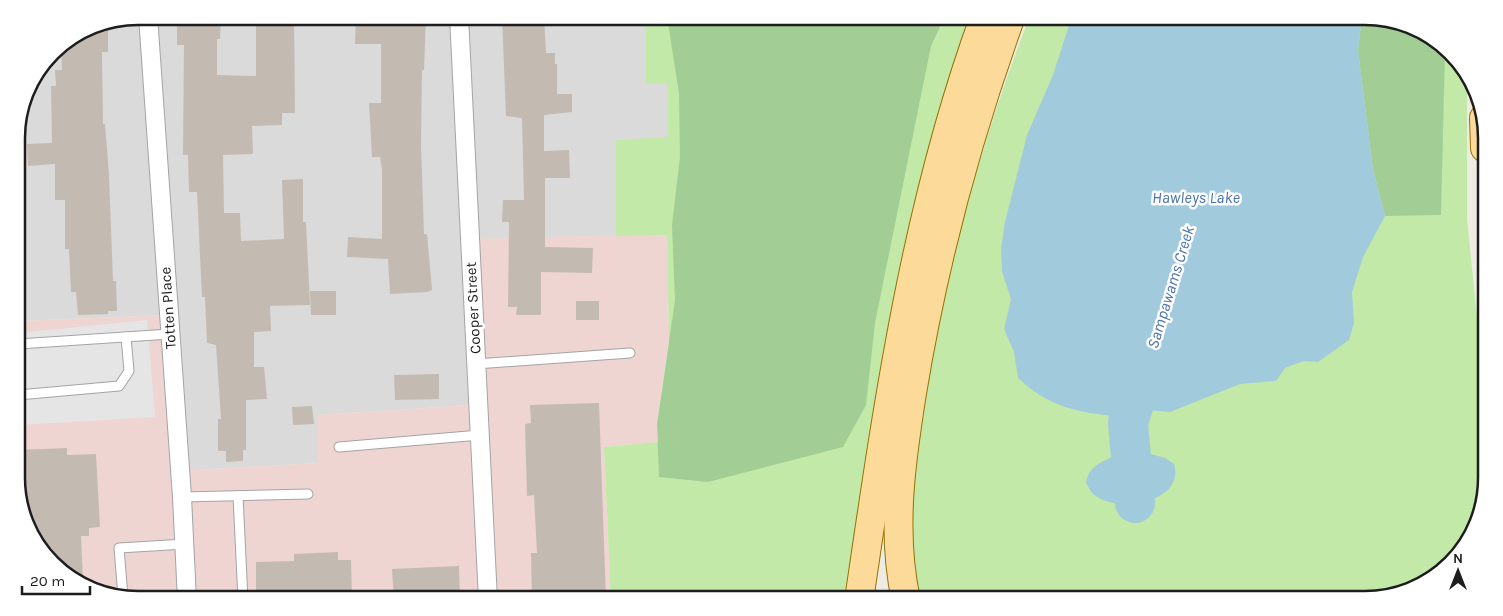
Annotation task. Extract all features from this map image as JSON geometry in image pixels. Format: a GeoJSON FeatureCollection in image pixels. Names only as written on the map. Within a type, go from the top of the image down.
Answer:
{"type":"FeatureCollection","features":[{"type":"Feature","properties":{"kind":"main road"},"geometry":{"type":"LineString","coordinates":[[860,591],[897,358],[915,261],[946,138],[982,25]]}},
{"type":"Feature","properties":{"kind":"main road"},"geometry":{"type":"LineString","coordinates":[[905,591],[897,544],[898,504],[907,424],[924,325],[959,181],[984,94],[1008,25]]}},
{"type":"Feature","properties":{"kind":"street","name":"Totten Place"},"geometry":{"type":"LineString","coordinates":[[149,25],[182,497],[187,591]]}},
{"type":"Feature","properties":{"kind":"street","name":"Cooper Street"},"geometry":{"type":"LineString","coordinates":[[459,25],[488,591]]}},
{"type":"Feature","properties":{"kind":"lane"},"geometry":{"type":"LineString","coordinates":[[25,344],[170,334]]}},
{"type":"Feature","properties":{"kind":"lane"},"geometry":{"type":"LineString","coordinates":[[25,394],[119,386],[129,371],[126,337]]}},
{"type":"Feature","properties":{"kind":"lane"},"geometry":{"type":"LineString","coordinates":[[476,364],[630,353]]}},
{"type":"Feature","properties":{"kind":"lane"},"geometry":{"type":"LineString","coordinates":[[339,447],[480,435]]}},
{"type":"Feature","properties":{"kind":"lane"},"geometry":{"type":"LineString","coordinates":[[182,497],[308,494]]}},
{"type":"Feature","properties":{"kind":"lane"},"geometry":{"type":"LineString","coordinates":[[238,496],[243,591]]}},
{"type":"Feature","properties":{"kind":"lane"},"geometry":{"type":"LineString","coordinates":[[123,590],[120,548],[184,544]]}},
{"type":"Feature","properties":{"kind":"shaded area"},"geometry":{"type":"Polygon","coordinates":[[[131,25],[645,25],[646,82],[667,83],[667,138],[616,140],[616,236],[471,405],[318,415],[318,463],[177,471],[168,315],[25,321],[26,123],[31,102],[44,75],[58,58],[75,44],[102,31],[131,25]]]}},
{"type":"Feature","properties":{"kind":"shaded area"},"geometry":{"type":"Polygon","coordinates":[[[667,234],[669,337],[657,424],[657,442],[604,447],[611,591],[123,590],[102,585],[75,572],[44,541],[31,514],[26,493],[25,321],[168,315],[177,471],[318,463],[318,415],[471,405],[465,239],[667,234]]]}},
{"type":"Feature","properties":{"kind":"shaded area"},"geometry":{"type":"Polygon","coordinates":[[[147,320],[155,417],[25,425],[25,332],[147,320]]]}},
{"type":"Feature","properties":{"kind":"green space"},"geometry":{"type":"Polygon","coordinates":[[[645,25],[968,25],[931,139],[900,266],[870,432],[849,591],[611,591],[604,447],[657,442],[671,445],[667,235],[616,236],[616,140],[667,137],[667,84],[646,83],[645,25]]]}},
{"type":"Feature","properties":{"kind":"green space"},"geometry":{"type":"Polygon","coordinates":[[[668,25],[941,25],[931,46],[875,323],[866,405],[843,447],[708,482],[659,477],[657,424],[675,300],[672,225],[680,157],[679,94],[668,25]]]}},
{"type":"Feature","properties":{"kind":"green space"},"geometry":{"type":"Polygon","coordinates":[[[1027,25],[1380,26],[1401,31],[1415,37],[1428,44],[1445,58],[1455,69],[1467,91],[1467,219],[1478,327],[1478,485],[1472,514],[1456,546],[1433,546],[1433,569],[1401,585],[1372,591],[914,591],[908,553],[908,532],[920,424],[939,320],[951,268],[978,166],[1027,25]]]}},
{"type":"Feature","properties":{"kind":"green space"},"geometry":{"type":"Polygon","coordinates":[[[1361,25],[1380,26],[1401,31],[1415,37],[1428,44],[1445,58],[1441,215],[1385,216],[1373,170],[1358,51],[1361,25]]]}},
{"type":"Feature","properties":{"kind":"water","name":"Hawleys Lake"},"geometry":{"type":"Polygon","coordinates":[[[1069,25],[1361,25],[1358,51],[1373,170],[1385,216],[1363,257],[1352,292],[1354,323],[1349,340],[1318,362],[1304,361],[1285,368],[1276,381],[1240,384],[1170,412],[1149,410],[1138,413],[1137,421],[1118,423],[1114,416],[1074,410],[1051,401],[1029,388],[1018,378],[1014,352],[1004,329],[1011,299],[1002,272],[1001,248],[1005,222],[1027,135],[1053,75],[1069,25]]]}},
{"type":"Feature","properties":{"kind":"water"},"geometry":{"type":"Polygon","coordinates":[[[1138,432],[1144,452],[1165,458],[1174,464],[1175,477],[1169,488],[1159,496],[1146,501],[1131,504],[1102,500],[1092,493],[1086,483],[1087,477],[1092,469],[1114,456],[1118,434],[1138,432]]]}},
{"type":"Feature","properties":{"kind":"building"},"geometry":{"type":"Polygon","coordinates":[[[177,25],[221,25],[220,39],[217,39],[217,75],[256,76],[256,25],[294,25],[295,113],[282,113],[282,125],[252,126],[253,154],[223,155],[224,213],[240,213],[241,241],[284,239],[282,180],[303,179],[303,222],[306,222],[310,305],[270,306],[271,331],[254,332],[254,367],[264,367],[267,399],[246,400],[246,450],[243,450],[243,461],[226,462],[226,451],[218,451],[218,419],[221,419],[216,345],[207,343],[205,297],[202,297],[197,192],[189,192],[188,155],[183,155],[184,45],[177,45],[177,25]]]}},
{"type":"Feature","properties":{"kind":"building"},"geometry":{"type":"Polygon","coordinates":[[[356,25],[426,25],[424,70],[422,70],[421,145],[424,234],[427,234],[432,290],[427,292],[390,294],[388,259],[347,257],[348,237],[382,239],[382,170],[380,157],[372,157],[369,103],[381,103],[381,44],[355,44],[356,25]]]}},
{"type":"Feature","properties":{"kind":"building"},"geometry":{"type":"Polygon","coordinates":[[[502,25],[544,25],[546,53],[555,53],[555,64],[557,64],[557,94],[572,94],[572,112],[544,115],[544,151],[569,150],[570,178],[545,178],[545,247],[593,248],[592,273],[541,272],[541,315],[516,315],[517,307],[508,307],[509,222],[502,222],[503,200],[524,200],[522,118],[506,116],[502,25]]]}},
{"type":"Feature","properties":{"kind":"building"},"geometry":{"type":"Polygon","coordinates":[[[108,30],[108,52],[102,52],[103,124],[105,124],[109,175],[113,281],[116,281],[117,311],[108,311],[108,314],[78,315],[76,292],[71,292],[69,249],[65,249],[65,200],[55,200],[55,164],[28,166],[27,144],[52,143],[51,86],[56,86],[55,70],[62,70],[61,55],[75,44],[108,30]]]}},
{"type":"Feature","properties":{"kind":"building"},"geometry":{"type":"Polygon","coordinates":[[[310,291],[336,291],[336,315],[311,315],[310,291]]]}},
{"type":"Feature","properties":{"kind":"building"},"geometry":{"type":"Polygon","coordinates":[[[576,301],[599,301],[599,320],[576,320],[576,301]]]}},
{"type":"Feature","properties":{"kind":"building"},"geometry":{"type":"Polygon","coordinates":[[[439,374],[439,399],[395,400],[394,375],[439,374]]]}},
{"type":"Feature","properties":{"kind":"building"},"geometry":{"type":"Polygon","coordinates":[[[599,403],[606,591],[532,591],[531,553],[537,553],[534,495],[527,496],[525,424],[531,423],[530,405],[599,403]]]}},
{"type":"Feature","properties":{"kind":"building"},"geometry":{"type":"Polygon","coordinates":[[[312,406],[314,424],[293,425],[292,407],[312,406]]]}},
{"type":"Feature","properties":{"kind":"building"},"geometry":{"type":"Polygon","coordinates":[[[67,448],[67,455],[96,454],[100,527],[89,528],[89,536],[81,536],[83,576],[75,572],[53,552],[37,528],[27,500],[25,450],[67,448]]]}},
{"type":"Feature","properties":{"kind":"building"},"geometry":{"type":"Polygon","coordinates":[[[338,552],[338,560],[351,560],[352,591],[256,591],[256,562],[294,561],[294,554],[338,552]]]}},
{"type":"Feature","properties":{"kind":"building"},"geometry":{"type":"Polygon","coordinates":[[[459,566],[460,591],[393,591],[392,569],[459,566]]]}},
{"type":"Feature","properties":{"kind":"waterway","name":"Sampawams Creek"},"geometry":{"type":"LineString","coordinates":[[1135,503],[1128,423],[1144,371]]}}]}
